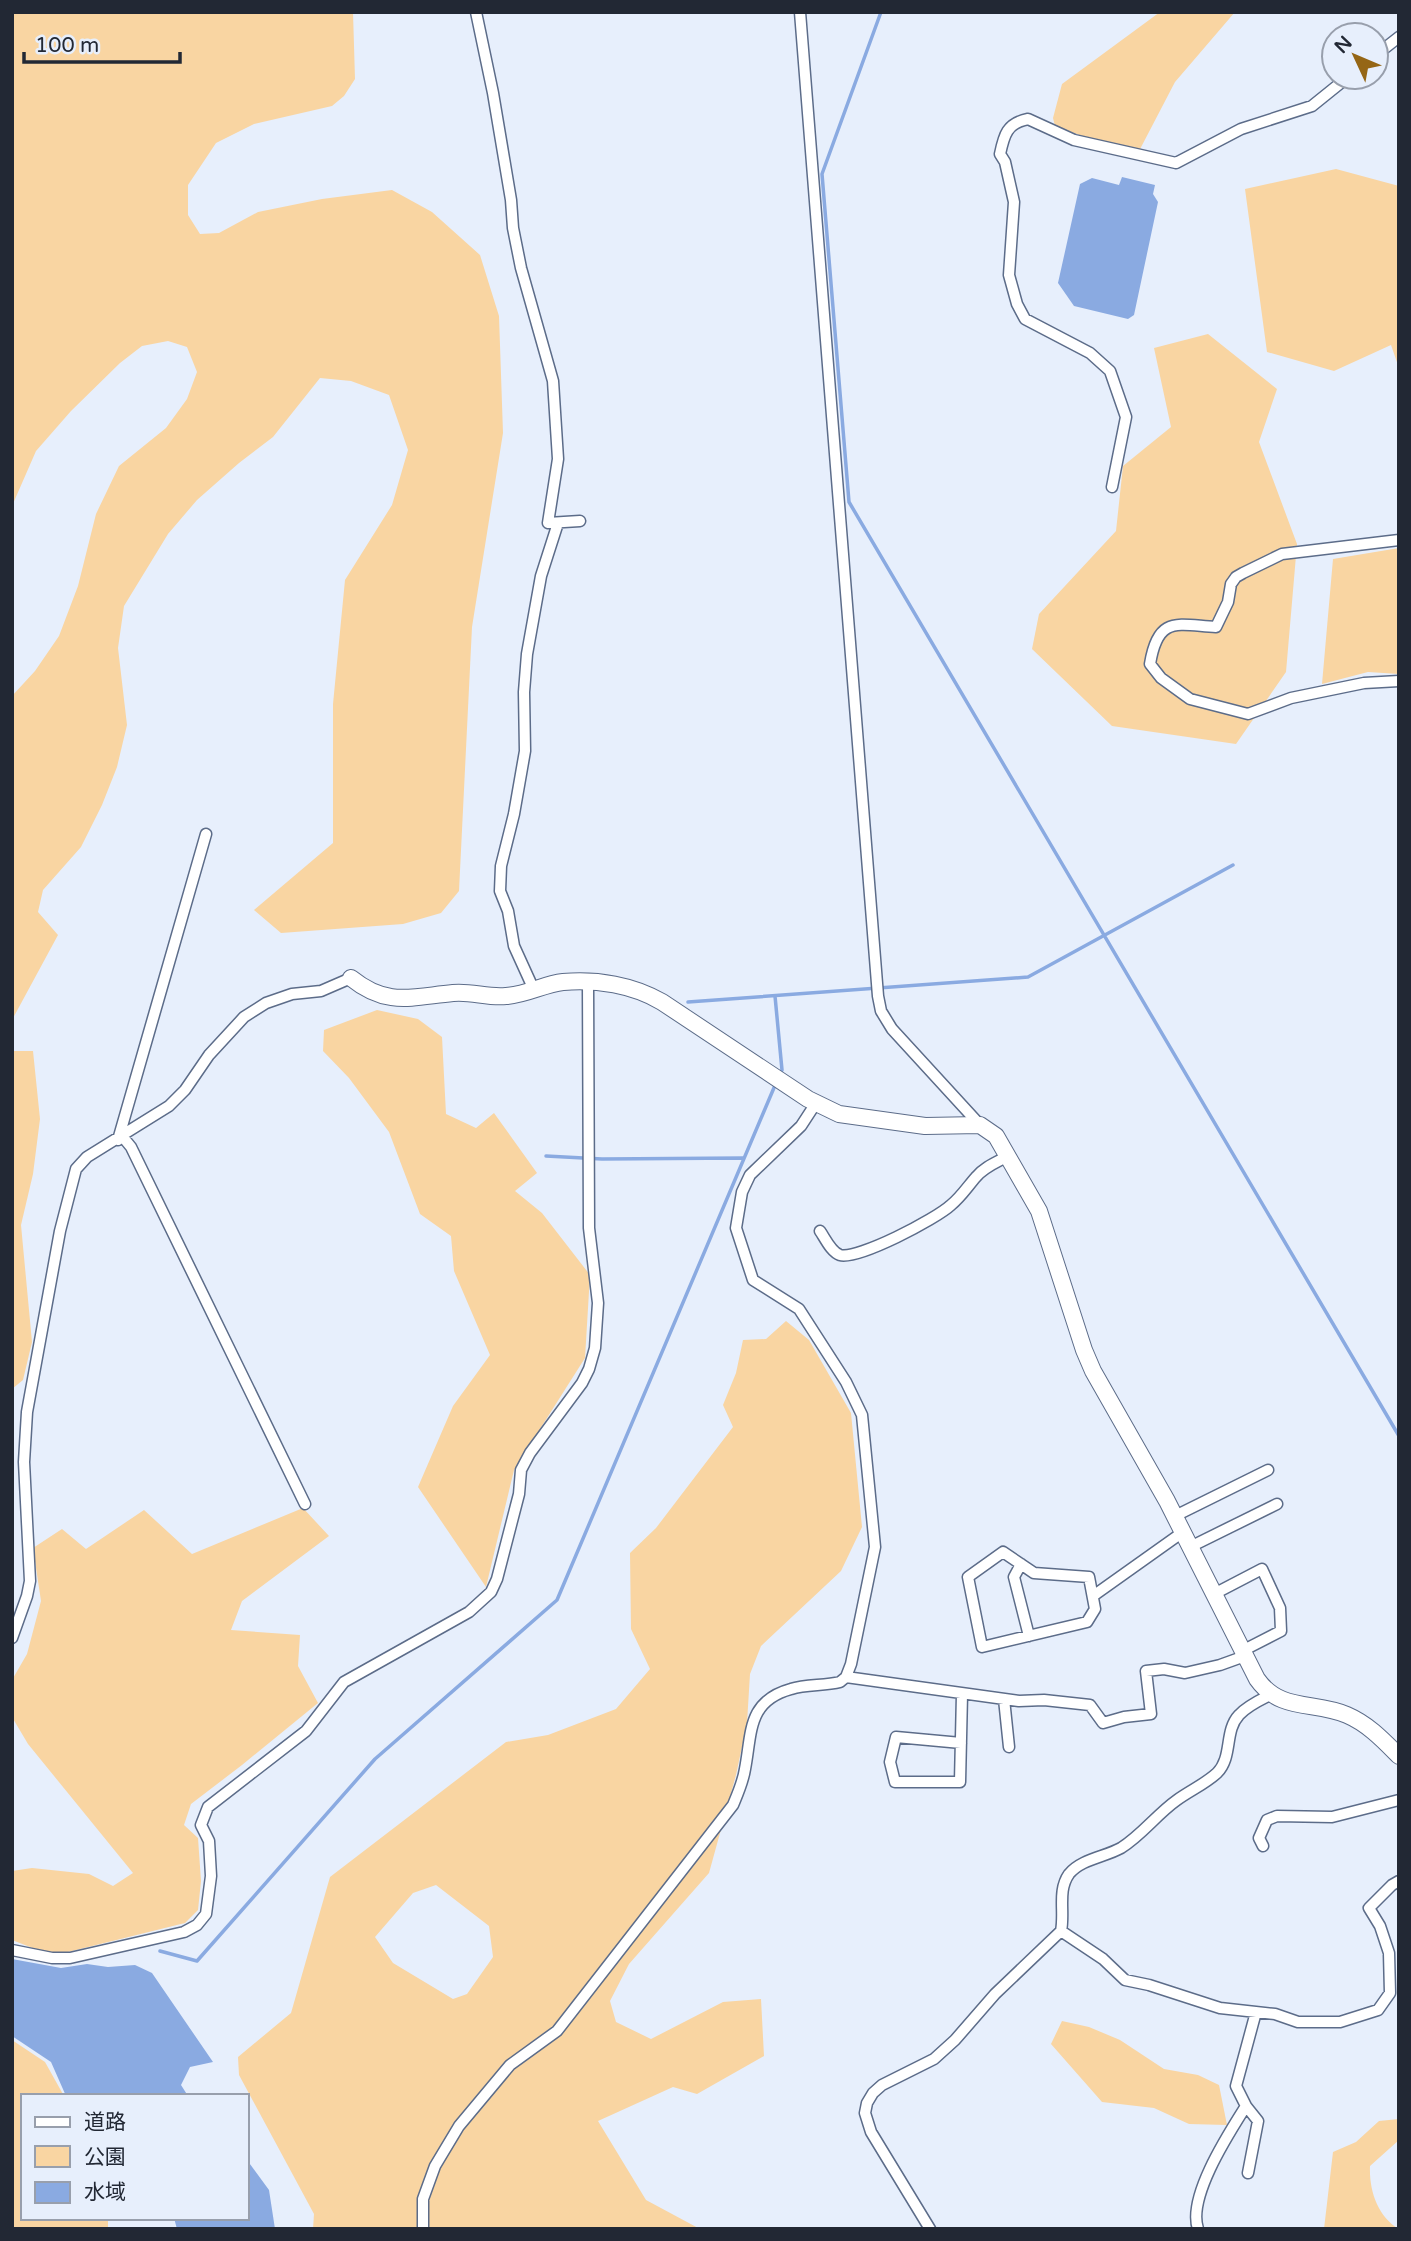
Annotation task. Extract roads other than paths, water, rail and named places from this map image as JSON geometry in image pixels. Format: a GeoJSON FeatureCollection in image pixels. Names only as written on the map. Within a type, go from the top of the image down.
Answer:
{"type":"FeatureCollection","features":[{"type":"Feature","properties":{"kind":"street"},"geometry":{"type":"LineString","coordinates":[[477,12],[500,133],[521,268],[553,381],[558,459],[548,523],[580,521]]}},
{"type":"Feature","properties":{"kind":"street"},"geometry":{"type":"LineString","coordinates":[[800,12],[881,1011],[892,1029],[980,1125],[996,1136],[1039,1211],[1093,1371],[1174,1516],[1257,1679],[1270,1695],[1284,1702],[1347,1715],[1378,1735],[1399,1756]]}},
{"type":"Feature","properties":{"kind":"street"},"geometry":{"type":"LineString","coordinates":[[1112,487],[1126,416],[1110,371],[1090,352],[1025,319],[1017,304],[1009,275],[1014,202],[1005,162],[1000,154],[1005,133],[1011,124],[1028,119],[1074,140],[1176,163],[1241,129],[1312,106],[1331,91]]}},
{"type":"Feature","properties":{"kind":"street"},"geometry":{"type":"LineString","coordinates":[[534,990],[514,946],[508,911],[500,891],[501,866],[514,814],[525,751],[524,692],[527,654],[541,576],[558,523]]}},
{"type":"Feature","properties":{"kind":"street"},"geometry":{"type":"LineString","coordinates":[[1399,540],[1282,554],[1243,573],[1231,584],[1227,602],[1216,627],[1179,623],[1169,626],[1158,639],[1150,664],[1161,678],[1191,699],[1248,714],[1291,698],[1364,683],[1399,681]]}},
{"type":"Feature","properties":{"kind":"street"},"geometry":{"type":"LineString","coordinates":[[120,1138],[206,834]]}},
{"type":"Feature","properties":{"kind":"street"},"geometry":{"type":"LineString","coordinates":[[12,1638],[30,1581],[24,1462],[27,1412],[66,1201],[76,1169],[81,1162],[169,1106],[186,1090],[209,1055],[244,1017],[266,1003],[292,993],[321,991],[351,978],[367,991],[399,998],[457,992],[508,996],[563,982],[606,983],[646,993],[816,1103],[839,1114],[925,1126],[980,1125]]}},
{"type":"Feature","properties":{"kind":"street"},"geometry":{"type":"LineString","coordinates":[[12,1950],[52,1958],[70,1958],[184,1932],[197,1925],[206,1914],[211,1877],[209,1841],[201,1825],[208,1807],[306,1731],[344,1682],[469,1612],[491,1592],[519,1494],[521,1470],[530,1453],[582,1383],[595,1348],[598,1303],[589,1228],[588,983]]}},
{"type":"Feature","properties":{"kind":"street"},"geometry":{"type":"LineString","coordinates":[[423,2229],[423,2199],[435,2166],[459,2126],[510,2065],[557,2031],[733,1805],[745,1768],[751,1723],[760,1709],[771,1698],[791,1688],[840,1682],[851,1664],[875,1547],[862,1415],[846,1382],[799,1309],[753,1280],[736,1228],[742,1192],[750,1175],[801,1126],[816,1103]]}},
{"type":"Feature","properties":{"kind":"street"},"geometry":{"type":"LineString","coordinates":[[120,1138],[131,1147],[305,1504]]}},
{"type":"Feature","properties":{"kind":"street"},"geometry":{"type":"LineString","coordinates":[[820,1231],[835,1254],[854,1255],[935,1217],[951,1206],[978,1174],[1008,1156]]}},
{"type":"Feature","properties":{"kind":"street"},"geometry":{"type":"LineString","coordinates":[[1174,1516],[1268,1471]]}},
{"type":"Feature","properties":{"kind":"street"},"geometry":{"type":"LineString","coordinates":[[1093,1596],[1186,1539],[1277,1504]]}},
{"type":"Feature","properties":{"kind":"street"},"geometry":{"type":"LineString","coordinates":[[1003,1552],[1034,1573],[1089,1577],[1093,1596],[1095,1609],[1087,1622],[982,1647],[968,1577],[1003,1552]]}},
{"type":"Feature","properties":{"kind":"street"},"geometry":{"type":"LineString","coordinates":[[1021,1564],[1014,1577],[1029,1636]]}},
{"type":"Feature","properties":{"kind":"street"},"geometry":{"type":"LineString","coordinates":[[845,1677],[1004,1699],[1090,1705],[1103,1723],[1151,1714],[1146,1671],[1164,1669],[1185,1673],[1220,1665],[1280,1631],[1280,1608],[1262,1569],[1214,1594]]}},
{"type":"Feature","properties":{"kind":"street"},"geometry":{"type":"LineString","coordinates":[[961,1743],[896,1737],[890,1762],[895,1782],[960,1782],[961,1743],[962,1694]]}},
{"type":"Feature","properties":{"kind":"street"},"geometry":{"type":"LineString","coordinates":[[930,2229],[871,2132],[865,2113],[873,2092],[934,2059],[955,2040],[995,1994],[1061,1931],[1062,1890],[1070,1873],[1081,1864],[1108,1855],[1130,1842],[1177,1800],[1206,1783],[1220,1770],[1226,1759],[1233,1722],[1241,1712],[1270,1695]]}},
{"type":"Feature","properties":{"kind":"street"},"geometry":{"type":"LineString","coordinates":[[1004,1699],[1009,1747]]}},
{"type":"Feature","properties":{"kind":"street"},"geometry":{"type":"LineString","coordinates":[[1263,1846],[1259,1838],[1261,1829],[1267,1820],[1277,1816],[1332,1817],[1399,1800]]}},
{"type":"Feature","properties":{"kind":"street"},"geometry":{"type":"LineString","coordinates":[[1061,1931],[1103,1959],[1125,1980],[1149,1985],[1208,2005],[1275,2014],[1298,2022],[1340,2022],[1378,2010],[1390,1993],[1389,1953],[1380,1926],[1369,1908],[1391,1885],[1399,1881]]}},
{"type":"Feature","properties":{"kind":"street"},"geometry":{"type":"LineString","coordinates":[[1248,2173],[1258,2121],[1246,2106],[1236,2086],[1256,2012]]}},
{"type":"Feature","properties":{"kind":"street"},"geometry":{"type":"LineString","coordinates":[[1198,2229],[1198,2206],[1213,2159],[1246,2106]]}},
{"type":"Feature","properties":{"kind":"water"},"geometry":{"type":"Polygon","coordinates":[[[1122,177],[1155,185],[1153,194],[1158,202],[1134,315],[1128,319],[1074,306],[1058,283],[1080,184],[1092,178],[1119,185],[1122,177]]]}},
{"type":"Feature","properties":{"kind":"water"},"geometry":{"type":"Polygon","coordinates":[[[12,1959],[61,1968],[87,1964],[108,1967],[135,1965],[152,1973],[213,2062],[190,2067],[181,2085],[187,2094],[65,2094],[51,2062],[12,2036],[12,1959]]]}},
{"type":"Feature","properties":{"kind":"water"},"geometry":{"type":"Polygon","coordinates":[[[248,2161],[269,2190],[275,2229],[177,2229],[175,2220],[248,2220],[248,2161]]]}},
{"type":"Feature","properties":{"kind":"waterway"},"geometry":{"type":"LineString","coordinates":[[881,12],[822,174],[849,502],[1399,1436]]}},
{"type":"Feature","properties":{"kind":"waterway"},"geometry":{"type":"LineString","coordinates":[[688,1002],[1028,977],[1233,865]]}},
{"type":"Feature","properties":{"kind":"waterway"},"geometry":{"type":"LineString","coordinates":[[775,996],[782,1070],[779,1076]]}},
{"type":"Feature","properties":{"kind":"waterway"},"geometry":{"type":"LineString","coordinates":[[160,1951],[197,1961],[375,1759],[557,1600],[776,1083]]}},
{"type":"Feature","properties":{"kind":"waterway"},"geometry":{"type":"LineString","coordinates":[[546,1156],[602,1159],[743,1158]]}}]}
